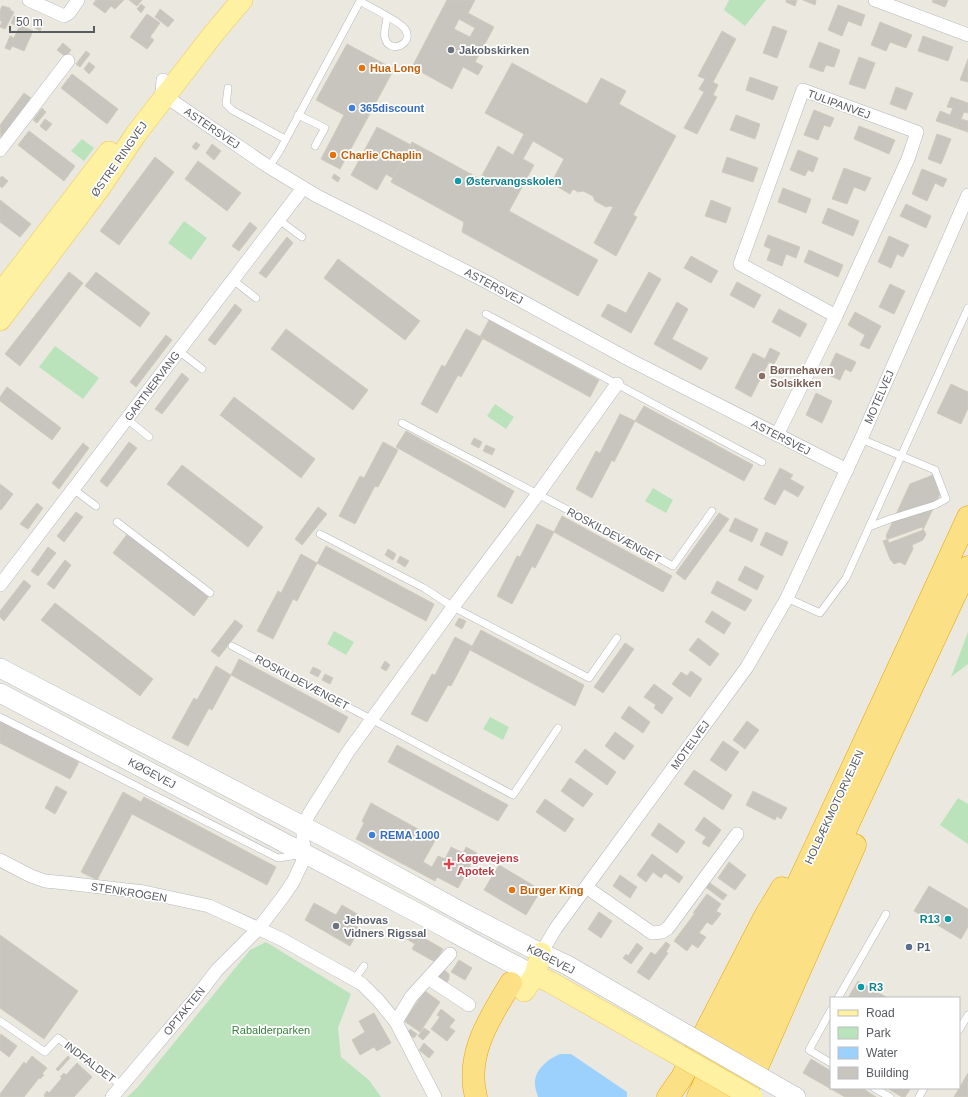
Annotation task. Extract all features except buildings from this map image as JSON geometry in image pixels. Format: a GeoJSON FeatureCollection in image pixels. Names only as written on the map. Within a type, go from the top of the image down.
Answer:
{"type":"FeatureCollection","features":[{"type":"Feature","properties":{"kind":"highway","name":"HOLBÆKMOTORVEJEN"},"geometry":{"type":"LineString","coordinates":[[698,1097],[968,517]]}},
{"type":"Feature","properties":{"kind":"highway","name":"HOLBÆKMOTORVEJEN"},"geometry":{"type":"LineString","coordinates":[[721,1097],[968,567]]}},
{"type":"Feature","properties":{"kind":"highway"},"geometry":{"type":"LineString","coordinates":[[744,1097],[894,755],[945,616]]}},
{"type":"Feature","properties":{"kind":"highway"},"geometry":{"type":"LineString","coordinates":[[668,1097],[682,1078],[764,918],[860,751]]}},
{"type":"Feature","properties":{"kind":"highway"},"geometry":{"type":"LineString","coordinates":[[476,1097],[473,1071],[478,1047],[486,1026],[528,973]]}},
{"type":"Feature","properties":{"kind":"highway"},"geometry":{"type":"LineString","coordinates":[[490,1097],[487,1087],[487,1074],[490,1053],[528,973]]}},
{"type":"Feature","properties":{"kind":"main road","name":"ØSTRE RINGVEJ"},"geometry":{"type":"LineString","coordinates":[[0,320],[100,189],[164,88],[225,0]]}},
{"type":"Feature","properties":{"kind":"main road","name":"ØSTRE RINGVEJ"},"geometry":{"type":"LineString","coordinates":[[0,294],[164,88],[242,0]]}},
{"type":"Feature","properties":{"kind":"main road","name":"KØGEVEJ"},"geometry":{"type":"LineString","coordinates":[[528,973],[557,986],[752,1097]]}},
{"type":"Feature","properties":{"kind":"street"},"geometry":{"type":"LineString","coordinates":[[29,0],[64,16],[69,13],[78,0]]}},
{"type":"Feature","properties":{"kind":"street"},"geometry":{"type":"LineString","coordinates":[[875,0],[968,35]]}},
{"type":"Feature","properties":{"kind":"street"},"geometry":{"type":"LineString","coordinates":[[0,150],[68,61]]}},
{"type":"Feature","properties":{"kind":"street","name":"ASTERSVEJ"},"geometry":{"type":"LineString","coordinates":[[164,88],[269,167],[303,188],[486,281],[630,360],[847,470]]}},
{"type":"Feature","properties":{"kind":"street","name":"TULIPANVEJ"},"geometry":{"type":"LineString","coordinates":[[777,435],[836,316],[908,159],[917,132],[803,90],[740,264],[836,316]]}},
{"type":"Feature","properties":{"kind":"street","name":"GARTNERVANG"},"geometry":{"type":"LineString","coordinates":[[0,585],[303,188]]}},
{"type":"Feature","properties":{"kind":"street","name":"MOTELVEJ"},"geometry":{"type":"LineString","coordinates":[[528,973],[556,928],[747,667],[787,598],[847,470],[968,195]]}},
{"type":"Feature","properties":{"kind":"street"},"geometry":{"type":"LineString","coordinates":[[164,779],[207,792],[286,832],[298,832],[303,827],[314,804],[371,719],[453,606],[538,494],[617,384]]}},
{"type":"Feature","properties":{"kind":"street","name":"KØGEVEJ"},"geometry":{"type":"LineString","coordinates":[[0,668],[303,827],[460,912],[528,973]]}},
{"type":"Feature","properties":{"kind":"street","name":"KØGEVEJ"},"geometry":{"type":"LineString","coordinates":[[0,693],[428,918],[528,973]]}},
{"type":"Feature","properties":{"kind":"street"},"geometry":{"type":"LineString","coordinates":[[303,827],[304,854]]}},
{"type":"Feature","properties":{"kind":"street"},"geometry":{"type":"LineString","coordinates":[[586,887],[652,933],[662,932],[668,928],[737,834]]}},
{"type":"Feature","properties":{"kind":"street"},"geometry":{"type":"LineString","coordinates":[[304,854],[311,849],[319,848],[396,889],[419,899],[460,912]]}},
{"type":"Feature","properties":{"kind":"street","name":"OPTAKTEN"},"geometry":{"type":"LineString","coordinates":[[112,1097],[194,1000],[217,970],[259,928],[282,898],[298,872],[304,854]]}},
{"type":"Feature","properties":{"kind":"street","name":"STENKROGEN"},"geometry":{"type":"LineString","coordinates":[[0,860],[31,876],[45,881],[144,892],[209,906],[259,928]]}},
{"type":"Feature","properties":{"kind":"street"},"geometry":{"type":"LineString","coordinates":[[428,918],[469,932],[522,958],[531,958],[528,973],[551,969],[615,1004],[645,1010],[796,1097]]}},
{"type":"Feature","properties":{"kind":"street"},"geometry":{"type":"LineString","coordinates":[[259,928],[362,984],[378,1000],[396,1022],[435,1097]]}},
{"type":"Feature","properties":{"kind":"street"},"geometry":{"type":"LineString","coordinates":[[396,1022],[412,997],[450,954]]}},
{"type":"Feature","properties":{"kind":"street"},"geometry":{"type":"LineString","coordinates":[[428,978],[469,1005]]}},
{"type":"Feature","properties":{"kind":"lane"},"geometry":{"type":"LineString","coordinates":[[269,167],[286,139],[360,1],[387,16]]}},
{"type":"Feature","properties":{"kind":"lane"},"geometry":{"type":"LineString","coordinates":[[228,88],[226,104],[232,110],[286,139]]}},
{"type":"Feature","properties":{"kind":"lane"},"geometry":{"type":"LineString","coordinates":[[298,115],[324,128],[314,146]]}},
{"type":"Feature","properties":{"kind":"lane"},"geometry":{"type":"LineString","coordinates":[[279,220],[302,237]]}},
{"type":"Feature","properties":{"kind":"lane"},"geometry":{"type":"LineString","coordinates":[[233,280],[256,298]]}},
{"type":"Feature","properties":{"kind":"lane"},"geometry":{"type":"LineString","coordinates":[[787,598],[820,613],[846,578],[968,308]]}},
{"type":"Feature","properties":{"kind":"lane"},"geometry":{"type":"LineString","coordinates":[[486,314],[762,462]]}},
{"type":"Feature","properties":{"kind":"lane"},"geometry":{"type":"LineString","coordinates":[[179,351],[202,369]]}},
{"type":"Feature","properties":{"kind":"lane"},"geometry":{"type":"LineString","coordinates":[[127,419],[149,437]]}},
{"type":"Feature","properties":{"kind":"lane","name":"ROSKILDEVÆNGET"},"geometry":{"type":"LineString","coordinates":[[402,423],[673,566],[712,511]]}},
{"type":"Feature","properties":{"kind":"lane"},"geometry":{"type":"LineString","coordinates":[[860,439],[935,470],[946,499],[935,505],[869,527]]}},
{"type":"Feature","properties":{"kind":"lane"},"geometry":{"type":"LineString","coordinates":[[73,490],[96,506]]}},
{"type":"Feature","properties":{"kind":"lane"},"geometry":{"type":"LineString","coordinates":[[116,522],[210,593]]}},
{"type":"Feature","properties":{"kind":"lane"},"geometry":{"type":"LineString","coordinates":[[320,534],[424,588],[453,606],[589,678],[617,638]]}},
{"type":"Feature","properties":{"kind":"lane","name":"ROSKILDEVÆNGET"},"geometry":{"type":"LineString","coordinates":[[232,646],[513,795],[558,728]]}},
{"type":"Feature","properties":{"kind":"lane"},"geometry":{"type":"LineString","coordinates":[[0,717],[278,858],[304,854]]}},
{"type":"Feature","properties":{"kind":"lane"},"geometry":{"type":"LineString","coordinates":[[839,997],[886,914]]}},
{"type":"Feature","properties":{"kind":"lane"},"geometry":{"type":"LineString","coordinates":[[354,980],[364,966]]}},
{"type":"Feature","properties":{"kind":"lane"},"geometry":{"type":"LineString","coordinates":[[830,1012],[809,1050],[830,1062]]}},
{"type":"Feature","properties":{"kind":"lane"},"geometry":{"type":"LineString","coordinates":[[960,1028],[968,1015]]}},
{"type":"Feature","properties":{"kind":"lane","name":"INDFALDET"},"geometry":{"type":"LineString","coordinates":[[0,1021],[45,1052],[58,1038],[122,1086]]}},
{"type":"Feature","properties":{"kind":"lane"},"geometry":{"type":"LineString","coordinates":[[876,1089],[890,1097]]}},
{"type":"Feature","properties":{"kind":"green space"},"geometry":{"type":"Polygon","coordinates":[[[729,0],[766,0],[745,26],[724,10],[729,0]]]}},
{"type":"Feature","properties":{"kind":"green space"},"geometry":{"type":"Polygon","coordinates":[[[82,139],[94,148],[84,161],[71,151],[82,139]]]}},
{"type":"Feature","properties":{"kind":"green space"},"geometry":{"type":"Polygon","coordinates":[[[184,221],[207,238],[191,260],[168,243],[184,221]]]}},
{"type":"Feature","properties":{"kind":"green space"},"geometry":{"type":"Polygon","coordinates":[[[55,346],[99,378],[83,399],[39,367],[55,346]]]}},
{"type":"Feature","properties":{"kind":"green space"},"geometry":{"type":"Polygon","coordinates":[[[495,404],[514,417],[506,429],[487,416],[495,404]]]}},
{"type":"Feature","properties":{"kind":"green space"},"geometry":{"type":"Polygon","coordinates":[[[653,488],[673,500],[666,513],[645,501],[653,488]]]}},
{"type":"Feature","properties":{"kind":"green space"},"geometry":{"type":"Polygon","coordinates":[[[334,631],[354,642],[346,655],[327,644],[334,631]]]}},
{"type":"Feature","properties":{"kind":"green space"},"geometry":{"type":"Polygon","coordinates":[[[968,632],[968,664],[951,677],[968,632]]]}},
{"type":"Feature","properties":{"kind":"green space"},"geometry":{"type":"Polygon","coordinates":[[[490,717],[509,727],[503,740],[483,729],[490,717]]]}},
{"type":"Feature","properties":{"kind":"green space"},"geometry":{"type":"Polygon","coordinates":[[[958,798],[968,804],[968,844],[940,825],[958,798]]]}},
{"type":"Feature","properties":{"kind":"green space","name":"Rabalderparken"},"geometry":{"type":"Polygon","coordinates":[[[266,942],[351,994],[338,1028],[341,1057],[369,1080],[381,1097],[127,1097],[137,1088],[250,950],[266,942]]]}},
{"type":"Feature","properties":{"kind":"water"},"geometry":{"type":"Polygon","coordinates":[[[560,1054],[571,1054],[627,1092],[627,1097],[538,1097],[535,1079],[539,1070],[547,1062],[560,1054]]]}},
{"type":"Feature","properties":{"kind":"place","name":"Jakobskirken"},"geometry":{"type":"Point","coordinates":[451,50]}},
{"type":"Feature","properties":{"kind":"place","name":"Hua Long"},"geometry":{"type":"Point","coordinates":[362,68]}},
{"type":"Feature","properties":{"kind":"place","name":"365discount"},"geometry":{"type":"Point","coordinates":[352,108]}},
{"type":"Feature","properties":{"kind":"place","name":"Charlie Chaplin"},"geometry":{"type":"Point","coordinates":[333,155]}},
{"type":"Feature","properties":{"kind":"place","name":"Østervangsskolen"},"geometry":{"type":"Point","coordinates":[458,181]}},
{"type":"Feature","properties":{"kind":"place","name":"Børnehaven Solsikken"},"geometry":{"type":"Point","coordinates":[762,376]}},
{"type":"Feature","properties":{"kind":"place","name":"REMA 1000"},"geometry":{"type":"Point","coordinates":[372,835]}},
{"type":"Feature","properties":{"kind":"place","name":"Køgevejens Apotek"},"geometry":{"type":"Point","coordinates":[449,864]}},
{"type":"Feature","properties":{"kind":"place","name":"Burger King"},"geometry":{"type":"Point","coordinates":[512,890]}},
{"type":"Feature","properties":{"kind":"place","name":"R13"},"geometry":{"type":"Point","coordinates":[948,919]}},
{"type":"Feature","properties":{"kind":"place","name":"Jehovas Vidners Rigssal"},"geometry":{"type":"Point","coordinates":[336,926]}},
{"type":"Feature","properties":{"kind":"place","name":"P1"},"geometry":{"type":"Point","coordinates":[909,947]}},
{"type":"Feature","properties":{"kind":"place","name":"R3"},"geometry":{"type":"Point","coordinates":[861,987]}}]}
